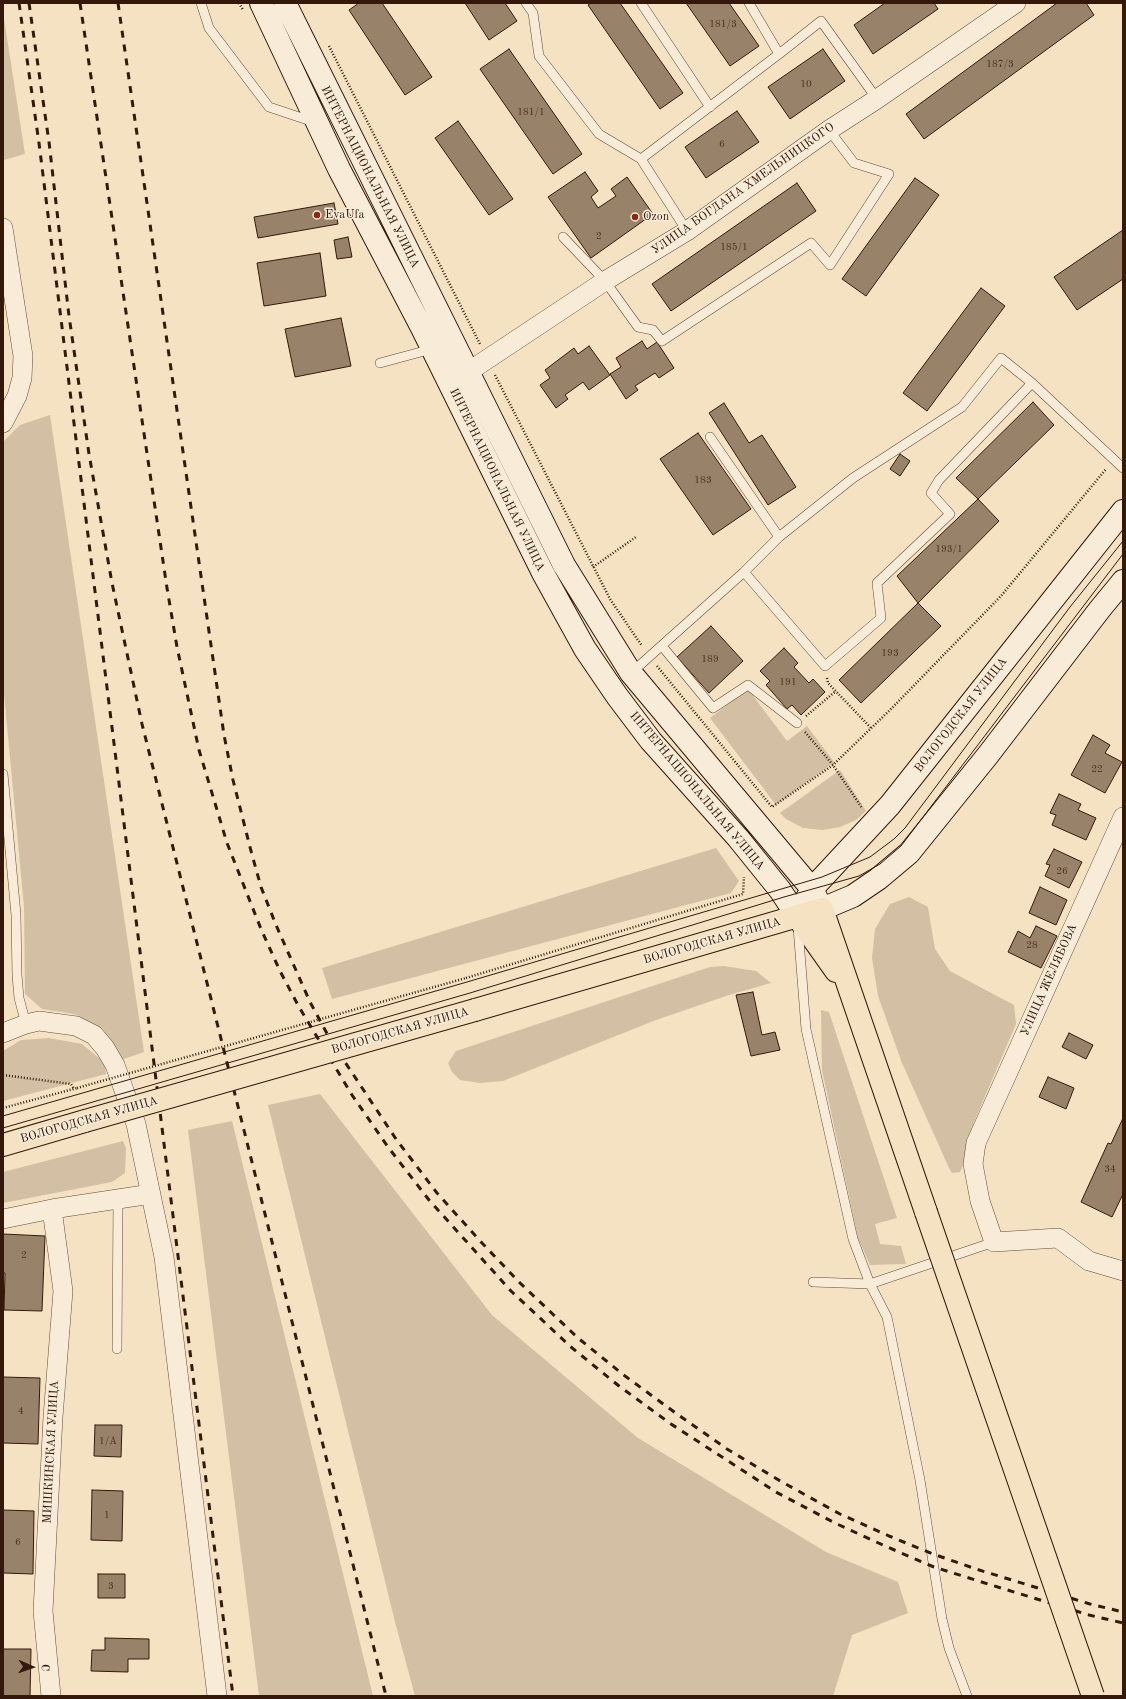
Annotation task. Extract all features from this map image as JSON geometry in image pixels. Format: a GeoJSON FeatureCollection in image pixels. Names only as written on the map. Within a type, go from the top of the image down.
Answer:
{"type":"FeatureCollection","features":[{"type":"Feature","properties":{"kind":"main road","name":"ИНТЕРНАЦИОНАЛЬНАЯ УЛИЦА"},"geometry":{"type":"LineString","coordinates":[[261,3],[317,123],[432,348],[543,573],[585,649],[617,696],[651,741],[738,838],[780,890],[797,916]]}},
{"type":"Feature","properties":{"kind":"main road","name":"ИНТЕРНАЦИОНАЛЬНАЯ УЛИЦА"},"geometry":{"type":"LineString","coordinates":[[285,3],[564,565],[631,673],[812,890],[822,909]]}},
{"type":"Feature","properties":{"kind":"main road","name":"ВОЛОГОДСКАЯ УЛИЦА"},"geometry":{"type":"LineString","coordinates":[[797,916],[812,890],[890,805],[1123,511]]}},
{"type":"Feature","properties":{"kind":"main road","name":"ВОЛОГОДСКАЯ УЛИЦА"},"geometry":{"type":"LineString","coordinates":[[3,1145],[822,909],[853,896],[878,879],[909,853],[988,755],[1100,608],[1123,581]]}},
{"type":"Feature","properties":{"kind":"main road"},"geometry":{"type":"LineString","coordinates":[[822,909],[1093,1696]]}},
{"type":"Feature","properties":{"kind":"main road"},"geometry":{"type":"LineString","coordinates":[[797,916],[850,992]]}},
{"type":"Feature","properties":{"kind":"street","name":"УЛИЦА БОГДАНА ХМЕЛЬНИЦКОГО"},"geometry":{"type":"LineString","coordinates":[[468,372],[605,281],[687,230],[829,130],[877,99],[1016,3]]}},
{"type":"Feature","properties":{"kind":"street"},"geometry":{"type":"LineString","coordinates":[[3,228],[23,356],[22,378],[17,396],[3,423]]}},
{"type":"Feature","properties":{"kind":"street","name":"УЛИЦА ЖЕЛЯБОВА"},"geometry":{"type":"LineString","coordinates":[[994,1242],[980,1201],[974,1164],[976,1143],[1123,817]]}},
{"type":"Feature","properties":{"kind":"street"},"geometry":{"type":"LineString","coordinates":[[3,1033],[26,1024],[39,1021],[76,1026],[94,1035],[105,1048],[115,1065],[136,1124],[164,1257],[217,1696]]}},
{"type":"Feature","properties":{"kind":"street"},"geometry":{"type":"LineString","coordinates":[[3,1219],[52,1209],[151,1194]]}},
{"type":"Feature","properties":{"kind":"street","name":"МИШКИНСКАЯ УЛИЦА"},"geometry":{"type":"LineString","coordinates":[[51,1696],[43,1611],[53,1417],[63,1291],[52,1209]]}},
{"type":"Feature","properties":{"kind":"street"},"geometry":{"type":"LineString","coordinates":[[994,1242],[1058,1238],[1088,1261],[1123,1271]]}},
{"type":"Feature","properties":{"kind":"lane"},"geometry":{"type":"LineString","coordinates":[[201,3],[209,28],[270,107],[317,123]]}},
{"type":"Feature","properties":{"kind":"lane"},"geometry":{"type":"LineString","coordinates":[[526,3],[533,13],[539,56],[600,134],[641,159],[687,230]]}},
{"type":"Feature","properties":{"kind":"lane"},"geometry":{"type":"LineString","coordinates":[[641,3],[710,107]]}},
{"type":"Feature","properties":{"kind":"lane"},"geometry":{"type":"LineString","coordinates":[[749,3],[779,54]]}},
{"type":"Feature","properties":{"kind":"lane"},"geometry":{"type":"LineString","coordinates":[[641,159],[821,21],[877,99]]}},
{"type":"Feature","properties":{"kind":"lane"},"geometry":{"type":"LineString","coordinates":[[563,236],[605,281],[638,327],[653,330],[662,342],[811,243],[830,265],[889,174],[854,163],[829,130]]}},
{"type":"Feature","properties":{"kind":"lane"},"geometry":{"type":"LineString","coordinates":[[380,362],[432,348]]}},
{"type":"Feature","properties":{"kind":"lane"},"geometry":{"type":"LineString","coordinates":[[631,673],[744,572],[779,537],[853,478],[962,407],[1001,358],[1032,383],[1123,468]]}},
{"type":"Feature","properties":{"kind":"lane"},"geometry":{"type":"LineString","coordinates":[[744,572],[825,666],[881,618],[877,583],[950,514],[931,493],[939,480],[1032,383]]}},
{"type":"Feature","properties":{"kind":"lane"},"geometry":{"type":"LineString","coordinates":[[710,437],[779,537]]}},
{"type":"Feature","properties":{"kind":"lane"},"geometry":{"type":"LineString","coordinates":[[662,646],[713,708],[748,685],[797,723]]}},
{"type":"Feature","properties":{"kind":"lane"},"geometry":{"type":"LineString","coordinates":[[3,774],[16,915],[19,998],[26,1024]]}},
{"type":"Feature","properties":{"kind":"lane"},"geometry":{"type":"LineString","coordinates":[[797,916],[806,1029],[853,1239],[870,1284],[887,1317],[920,1480],[942,1619],[949,1648],[967,1696]]}},
{"type":"Feature","properties":{"kind":"lane"},"geometry":{"type":"LineString","coordinates":[[117,1350],[118,1198]]}},
{"type":"Feature","properties":{"kind":"lane"},"geometry":{"type":"LineString","coordinates":[[813,1282],[870,1284],[994,1242]]}},
{"type":"Feature","properties":{"kind":"path"},"geometry":{"type":"LineString","coordinates":[[328,43],[610,599],[650,657],[772,807],[833,765],[1001,596],[1113,459]]}},
{"type":"Feature","properties":{"kind":"path"},"geometry":{"type":"LineString","coordinates":[[593,567],[636,537]]}},
{"type":"Feature","properties":{"kind":"path"},"geometry":{"type":"LineString","coordinates":[[825,666],[828,684],[871,728]]}},
{"type":"Feature","properties":{"kind":"path"},"geometry":{"type":"LineString","coordinates":[[836,691],[797,723],[833,765],[863,810]]}},
{"type":"Feature","properties":{"kind":"path"},"geometry":{"type":"LineString","coordinates":[[3,1108],[466,978],[743,894]]}},
{"type":"Feature","properties":{"kind":"path"},"geometry":{"type":"LineString","coordinates":[[3,1075],[71,1084],[75,1089]]}},
{"type":"Feature","properties":{"kind":"shaded area"},"geometry":{"type":"Polygon","coordinates":[[[3,12],[25,154],[4,160],[3,156],[3,12]]]}},
{"type":"Feature","properties":{"kind":"shaded area"},"geometry":{"type":"Polygon","coordinates":[[[50,415],[144,1052],[121,1060],[103,1029],[74,1014],[42,1009],[25,994],[24,907],[3,683],[3,442],[20,425],[50,415]]]}},
{"type":"Feature","properties":{"kind":"shaded area"},"geometry":{"type":"Polygon","coordinates":[[[748,689],[787,741],[807,726],[834,762],[776,805],[710,718],[748,689]]]}},
{"type":"Feature","properties":{"kind":"shaded area"},"geometry":{"type":"Polygon","coordinates":[[[840,770],[866,811],[856,820],[840,827],[823,830],[803,828],[786,819],[780,813],[840,770]]]}},
{"type":"Feature","properties":{"kind":"shaded area"},"geometry":{"type":"Polygon","coordinates":[[[716,848],[739,881],[731,893],[332,999],[322,968],[716,848]]]}},
{"type":"Feature","properties":{"kind":"shaded area"},"geometry":{"type":"Polygon","coordinates":[[[909,897],[928,907],[935,949],[950,971],[1014,1005],[1016,1024],[974,1122],[965,1161],[960,1172],[952,1173],[949,1168],[902,1063],[878,996],[872,958],[875,929],[890,904],[909,897]]]}},
{"type":"Feature","properties":{"kind":"shaded area"},"geometry":{"type":"Polygon","coordinates":[[[724,966],[756,971],[771,983],[729,995],[656,1020],[503,1081],[480,1083],[460,1080],[452,1072],[448,1063],[456,1051],[710,967],[724,966]]]}},
{"type":"Feature","properties":{"kind":"shaded area"},"geometry":{"type":"Polygon","coordinates":[[[821,1010],[829,1012],[897,1218],[875,1224],[880,1244],[901,1246],[906,1264],[870,1265],[858,1238],[822,1070],[821,1010]]]}},
{"type":"Feature","properties":{"kind":"shaded area"},"geometry":{"type":"Polygon","coordinates":[[[49,1038],[82,1044],[105,1063],[106,1074],[3,1101],[3,1051],[21,1040],[49,1038]]]}},
{"type":"Feature","properties":{"kind":"shaded area"},"geometry":{"type":"Polygon","coordinates":[[[320,1094],[492,1315],[638,1438],[826,1552],[898,1582],[908,1613],[852,1635],[833,1696],[415,1696],[395,1622],[268,1105],[320,1094]]]}},
{"type":"Feature","properties":{"kind":"shaded area"},"geometry":{"type":"Polygon","coordinates":[[[232,1121],[373,1696],[259,1696],[188,1130],[232,1121]]]}},
{"type":"Feature","properties":{"kind":"shaded area"},"geometry":{"type":"Polygon","coordinates":[[[123,1141],[126,1148],[125,1173],[112,1182],[3,1203],[3,1172],[123,1141]]]}},
{"type":"Feature","properties":{"kind":"building"},"geometry":{"type":"Polygon","coordinates":[[[359,3],[382,3],[432,77],[405,95],[349,10],[359,3]]]}},
{"type":"Feature","properties":{"kind":"building"},"geometry":{"type":"Polygon","coordinates":[[[465,3],[505,3],[517,21],[489,40],[465,3]]]}},
{"type":"Feature","properties":{"kind":"building"},"geometry":{"type":"Polygon","coordinates":[[[591,3],[620,3],[683,93],[660,109],[588,5],[591,3]]]}},
{"type":"Feature","properties":{"kind":"building"},"geometry":{"type":"Polygon","coordinates":[[[686,3],[729,3],[759,46],[730,66],[686,3]]]}},
{"type":"Feature","properties":{"kind":"building"},"geometry":{"type":"Polygon","coordinates":[[[885,3],[934,3],[938,9],[873,54],[854,25],[885,3]]]}},
{"type":"Feature","properties":{"kind":"building"},"geometry":{"type":"Polygon","coordinates":[[[1057,3],[1086,3],[1094,15],[924,139],[906,114],[1057,3]]]}},
{"type":"Feature","properties":{"kind":"building"},"geometry":{"type":"Polygon","coordinates":[[[509,49],[582,154],[553,174],[480,69],[509,49]]]}},
{"type":"Feature","properties":{"kind":"building"},"geometry":{"type":"Polygon","coordinates":[[[823,49],[845,81],[790,119],[768,87],[823,49]]]}},
{"type":"Feature","properties":{"kind":"building"},"geometry":{"type":"Polygon","coordinates":[[[737,111],[759,142],[706,178],[685,147],[737,111]]]}},
{"type":"Feature","properties":{"kind":"building"},"geometry":{"type":"Polygon","coordinates":[[[458,121],[513,199],[489,215],[435,138],[458,121]]]}},
{"type":"Feature","properties":{"kind":"building"},"geometry":{"type":"Polygon","coordinates":[[[585,172],[598,191],[591,197],[598,208],[616,196],[611,189],[627,177],[653,214],[591,258],[548,197],[585,172]]]}},
{"type":"Feature","properties":{"kind":"building"},"geometry":{"type":"Polygon","coordinates":[[[915,178],[939,195],[866,296],[842,279],[915,178]]]}},
{"type":"Feature","properties":{"kind":"building"},"geometry":{"type":"Polygon","coordinates":[[[797,183],[816,211],[671,311],[652,284],[797,183]]]}},
{"type":"Feature","properties":{"kind":"building"},"geometry":{"type":"Polygon","coordinates":[[[334,203],[338,224],[258,238],[254,217],[334,203]]]}},
{"type":"Feature","properties":{"kind":"building"},"geometry":{"type":"Polygon","coordinates":[[[1123,230],[1123,279],[1077,310],[1054,277],[1123,230]]]}},
{"type":"Feature","properties":{"kind":"building"},"geometry":{"type":"Polygon","coordinates":[[[348,237],[352,257],[337,259],[334,240],[348,237]]]}},
{"type":"Feature","properties":{"kind":"building"},"geometry":{"type":"Polygon","coordinates":[[[320,253],[326,296],[264,306],[257,263],[320,253]]]}},
{"type":"Feature","properties":{"kind":"building"},"geometry":{"type":"Polygon","coordinates":[[[981,288],[1005,306],[927,411],[903,393],[981,288]]]}},
{"type":"Feature","properties":{"kind":"building"},"geometry":{"type":"Polygon","coordinates":[[[341,318],[351,366],[295,377],[285,329],[341,318]]]}},
{"type":"Feature","properties":{"kind":"building"},"geometry":{"type":"Polygon","coordinates":[[[642,341],[647,349],[657,342],[674,368],[659,378],[655,373],[635,386],[638,390],[626,399],[610,374],[621,367],[616,358],[642,341]]]}},
{"type":"Feature","properties":{"kind":"building"},"geometry":{"type":"Polygon","coordinates":[[[589,346],[610,375],[589,390],[583,382],[565,395],[568,399],[556,408],[540,385],[550,378],[545,370],[574,348],[578,354],[589,346]]]}},
{"type":"Feature","properties":{"kind":"building"},"geometry":{"type":"Polygon","coordinates":[[[1033,402],[1054,425],[978,499],[956,478],[1033,402]]]}},
{"type":"Feature","properties":{"kind":"building"},"geometry":{"type":"Polygon","coordinates":[[[724,403],[749,443],[762,435],[796,487],[768,505],[709,413],[724,403]]]}},
{"type":"Feature","properties":{"kind":"building"},"geometry":{"type":"Polygon","coordinates":[[[698,433],[751,509],[713,535],[660,459],[698,433]]]}},
{"type":"Feature","properties":{"kind":"building"},"geometry":{"type":"Polygon","coordinates":[[[900,454],[910,461],[900,476],[890,469],[900,454]]]}},
{"type":"Feature","properties":{"kind":"building"},"geometry":{"type":"Polygon","coordinates":[[[978,499],[999,521],[918,603],[897,576],[978,499]]]}},
{"type":"Feature","properties":{"kind":"building"},"geometry":{"type":"Polygon","coordinates":[[[918,603],[941,626],[861,703],[839,680],[918,603]]]}},
{"type":"Feature","properties":{"kind":"building"},"geometry":{"type":"Polygon","coordinates":[[[711,626],[743,661],[709,693],[677,657],[711,626]]]}},
{"type":"Feature","properties":{"kind":"building"},"geometry":{"type":"Polygon","coordinates":[[[784,648],[798,663],[794,667],[809,683],[813,679],[825,692],[801,715],[792,705],[787,709],[766,685],[770,681],[760,671],[784,648]]]}},
{"type":"Feature","properties":{"kind":"building"},"geometry":{"type":"Polygon","coordinates":[[[1093,735],[1110,745],[1105,753],[1122,762],[1105,793],[1071,775],[1093,735]]]}},
{"type":"Feature","properties":{"kind":"building"},"geometry":{"type":"Polygon","coordinates":[[[1059,794],[1081,804],[1078,810],[1096,818],[1086,840],[1052,825],[1056,815],[1050,813],[1059,794]]]}},
{"type":"Feature","properties":{"kind":"building"},"geometry":{"type":"Polygon","coordinates":[[[1054,849],[1082,862],[1069,888],[1045,876],[1050,865],[1046,864],[1054,849]]]}},
{"type":"Feature","properties":{"kind":"building"},"geometry":{"type":"Polygon","coordinates":[[[1040,887],[1067,900],[1056,925],[1029,913],[1040,887]]]}},
{"type":"Feature","properties":{"kind":"building"},"geometry":{"type":"Polygon","coordinates":[[[1036,926],[1057,936],[1041,968],[1008,952],[1018,931],[1030,938],[1036,926]]]}},
{"type":"Feature","properties":{"kind":"building"},"geometry":{"type":"Polygon","coordinates":[[[753,992],[762,1035],[775,1032],[780,1050],[751,1056],[736,995],[753,992]]]}},
{"type":"Feature","properties":{"kind":"building"},"geometry":{"type":"Polygon","coordinates":[[[1069,1033],[1093,1045],[1086,1059],[1062,1047],[1069,1033]]]}},
{"type":"Feature","properties":{"kind":"building"},"geometry":{"type":"Polygon","coordinates":[[[1048,1077],[1074,1088],[1066,1109],[1039,1097],[1048,1077]]]}},
{"type":"Feature","properties":{"kind":"building"},"geometry":{"type":"Polygon","coordinates":[[[1123,1118],[1123,1194],[1112,1217],[1081,1202],[1108,1143],[1111,1144],[1123,1118]]]}},
{"type":"Feature","properties":{"kind":"building"},"geometry":{"type":"Polygon","coordinates":[[[3,1234],[45,1236],[42,1311],[4,1310],[5,1273],[3,1273],[3,1234]]]}},
{"type":"Feature","properties":{"kind":"building"},"geometry":{"type":"Polygon","coordinates":[[[3,1377],[40,1378],[38,1444],[3,1443],[3,1377]]]}},
{"type":"Feature","properties":{"kind":"building"},"geometry":{"type":"Polygon","coordinates":[[[95,1425],[122,1425],[121,1457],[94,1456],[95,1425]]]}},
{"type":"Feature","properties":{"kind":"building"},"geometry":{"type":"Polygon","coordinates":[[[92,1490],[123,1491],[122,1541],[91,1540],[92,1490]]]}},
{"type":"Feature","properties":{"kind":"building"},"geometry":{"type":"Polygon","coordinates":[[[3,1510],[34,1511],[33,1574],[3,1573],[3,1510]]]}},
{"type":"Feature","properties":{"kind":"building"},"geometry":{"type":"Polygon","coordinates":[[[98,1574],[125,1574],[125,1598],[98,1598],[98,1574]]]}},
{"type":"Feature","properties":{"kind":"building"},"geometry":{"type":"Polygon","coordinates":[[[105,1638],[149,1639],[149,1659],[128,1659],[128,1672],[91,1671],[92,1650],[105,1650],[105,1638]]]}},
{"type":"Feature","properties":{"kind":"building"},"geometry":{"type":"Polygon","coordinates":[[[3,1649],[31,1649],[30,1696],[3,1696],[3,1649]]]}},
{"type":"Feature","properties":{"kind":"tram line"},"geometry":{"type":"LineString","coordinates":[[3,1116],[467,982],[822,877],[870,857],[894,839],[905,828],[1070,607],[1123,541]]}},
{"type":"Feature","properties":{"kind":"tram line"},"geometry":{"type":"LineString","coordinates":[[3,1128],[470,993],[784,897],[859,876],[880,864],[901,846],[1123,554]]}},
{"type":"Feature","properties":{"kind":"railway"},"geometry":{"type":"LineString","coordinates":[[19,3],[39,143],[233,1696]]}},
{"type":"Feature","properties":{"kind":"railway"},"geometry":{"type":"LineString","coordinates":[[29,3],[49,142],[69,316],[89,454],[112,583],[142,724],[386,1696]]}},
{"type":"Feature","properties":{"kind":"railway"},"geometry":{"type":"LineString","coordinates":[[80,3],[167,588],[177,647],[199,750],[227,843],[261,929],[280,971],[299,1007],[352,1095],[388,1147],[429,1200],[511,1291],[571,1347],[619,1386],[671,1424],[776,1492],[837,1524],[885,1546],[934,1567],[1089,1615],[1123,1623]]}},
{"type":"Feature","properties":{"kind":"railway"},"geometry":{"type":"LineString","coordinates":[[118,3],[224,735],[233,780],[261,887],[310,1002],[331,1041],[396,1139],[437,1193],[482,1243],[520,1283],[578,1338],[625,1376],[677,1414],[727,1449],[782,1482],[840,1514],[889,1536],[933,1554],[976,1569],[1090,1604],[1123,1612]]}},
{"type":"Feature","properties":{"kind":"place","name":"EvaUfa"},"geometry":{"type":"Point","coordinates":[317,215]}},
{"type":"Feature","properties":{"kind":"place","name":"Ozon"},"geometry":{"type":"Point","coordinates":[635,217]}}]}
